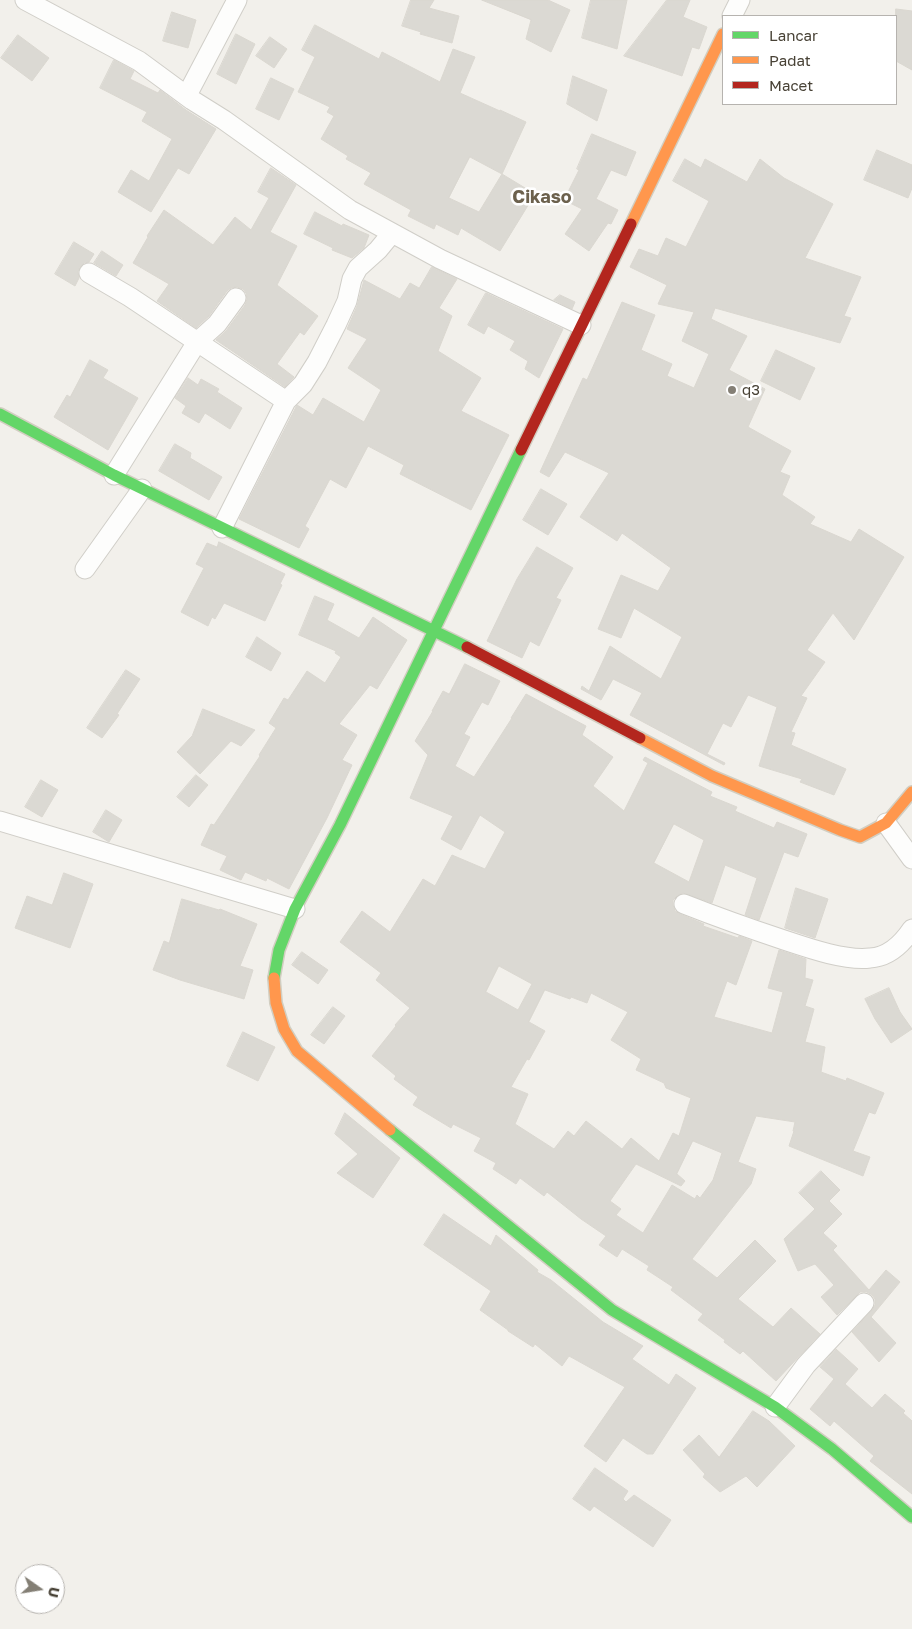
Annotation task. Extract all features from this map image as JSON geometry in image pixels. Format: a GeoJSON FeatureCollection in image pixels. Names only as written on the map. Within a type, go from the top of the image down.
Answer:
{"type":"FeatureCollection","features":[{"type":"Feature","properties":{"kind":"street"},"geometry":{"type":"LineString","coordinates":[[26,0],[127,54],[350,210],[440,259],[581,325]]}},
{"type":"Feature","properties":{"kind":"street"},"geometry":{"type":"LineString","coordinates":[[187,95],[237,0]]}},
{"type":"Feature","properties":{"kind":"street"},"geometry":{"type":"LineString","coordinates":[[732,15],[740,0]]}},
{"type":"Feature","properties":{"kind":"street"},"geometry":{"type":"LineString","coordinates":[[722,36],[581,325],[435,632],[340,825],[295,909],[279,950],[274,980],[276,1003],[284,1030],[297,1050],[361,1107],[612,1310],[775,1407],[832,1449],[912,1517]]}},
{"type":"Feature","properties":{"kind":"street"},"geometry":{"type":"LineString","coordinates":[[222,528],[286,401],[303,384],[317,362],[347,301],[352,279],[358,268],[378,250],[392,233]]}},
{"type":"Feature","properties":{"kind":"street"},"geometry":{"type":"LineString","coordinates":[[89,273],[130,297],[286,401]]}},
{"type":"Feature","properties":{"kind":"street"},"geometry":{"type":"LineString","coordinates":[[114,475],[197,342],[217,324],[236,298]]}},
{"type":"Feature","properties":{"kind":"street"},"geometry":{"type":"LineString","coordinates":[[0,414],[114,475],[435,632],[612,722],[712,776],[840,830],[860,837],[886,823],[912,792]]}},
{"type":"Feature","properties":{"kind":"street"},"geometry":{"type":"LineString","coordinates":[[85,569],[142,489]]}},
{"type":"Feature","properties":{"kind":"street"},"geometry":{"type":"LineString","coordinates":[[0,820],[295,909]]}},
{"type":"Feature","properties":{"kind":"street"},"geometry":{"type":"LineString","coordinates":[[886,823],[912,860]]}},
{"type":"Feature","properties":{"kind":"street"},"geometry":{"type":"LineString","coordinates":[[684,904],[730,922],[821,952],[869,959],[894,950],[912,929]]}},
{"type":"Feature","properties":{"kind":"street"},"geometry":{"type":"LineString","coordinates":[[775,1407],[806,1365],[864,1302]]}},
{"type":"Feature","properties":{"kind":"building"},"geometry":{"type":"Polygon","coordinates":[[[411,0],[434,0],[429,8],[459,16],[452,43],[420,34],[421,32],[402,26],[411,0]]]}},
{"type":"Feature","properties":{"kind":"building"},"geometry":{"type":"Polygon","coordinates":[[[482,0],[548,0],[570,10],[551,52],[526,39],[531,20],[482,0]]]}},
{"type":"Feature","properties":{"kind":"building"},"geometry":{"type":"Polygon","coordinates":[[[591,0],[627,0],[617,49],[582,38],[591,0]]]}},
{"type":"Feature","properties":{"kind":"building"},"geometry":{"type":"Polygon","coordinates":[[[667,0],[690,0],[683,17],[707,27],[699,49],[692,47],[682,76],[624,56],[667,0]]]}},
{"type":"Feature","properties":{"kind":"building"},"geometry":{"type":"Polygon","coordinates":[[[896,9],[912,11],[912,70],[897,62],[896,9]]]}},
{"type":"Feature","properties":{"kind":"building"},"geometry":{"type":"Polygon","coordinates":[[[172,12],[196,20],[188,48],[163,41],[172,12]]]}},
{"type":"Feature","properties":{"kind":"building"},"geometry":{"type":"Polygon","coordinates":[[[315,25],[379,59],[382,52],[440,82],[453,49],[475,57],[460,93],[526,122],[502,174],[535,194],[500,251],[461,228],[458,235],[436,224],[434,229],[408,216],[411,210],[364,184],[371,173],[346,159],[348,156],[321,139],[334,116],[327,112],[330,107],[298,92],[315,57],[302,50],[315,25]],[[470,157],[449,198],[479,212],[502,174],[470,157]]]}},
{"type":"Feature","properties":{"kind":"building"},"geometry":{"type":"Polygon","coordinates":[[[236,34],[255,44],[236,84],[217,74],[236,34]]]}},
{"type":"Feature","properties":{"kind":"building"},"geometry":{"type":"Polygon","coordinates":[[[18,35],[49,58],[32,81],[1,58],[18,35]]]}},
{"type":"Feature","properties":{"kind":"building"},"geometry":{"type":"Polygon","coordinates":[[[270,37],[287,49],[274,68],[256,56],[270,37]]]}},
{"type":"Feature","properties":{"kind":"building"},"geometry":{"type":"Polygon","coordinates":[[[114,60],[134,71],[130,79],[158,93],[160,90],[186,110],[216,129],[189,174],[178,168],[151,212],[118,192],[131,170],[149,181],[172,139],[142,121],[147,112],[100,88],[114,60]]]}},
{"type":"Feature","properties":{"kind":"building"},"geometry":{"type":"Polygon","coordinates":[[[573,76],[607,90],[597,121],[567,104],[573,76]]]}},
{"type":"Feature","properties":{"kind":"building"},"geometry":{"type":"Polygon","coordinates":[[[271,78],[294,89],[279,120],[256,109],[271,78]]]}},
{"type":"Feature","properties":{"kind":"building"},"geometry":{"type":"Polygon","coordinates":[[[592,134],[636,152],[626,176],[611,170],[596,199],[618,210],[611,224],[608,223],[589,251],[565,234],[582,209],[564,200],[579,170],[577,169],[592,134]]]}},
{"type":"Feature","properties":{"kind":"building"},"geometry":{"type":"Polygon","coordinates":[[[877,150],[912,165],[912,188],[908,198],[864,180],[877,150]]]}},
{"type":"Feature","properties":{"kind":"building"},"geometry":{"type":"Polygon","coordinates":[[[685,159],[701,168],[705,159],[747,182],[760,159],[784,178],[833,204],[805,258],[861,277],[844,316],[851,318],[840,343],[715,308],[711,319],[747,336],[729,370],[765,389],[748,427],[791,451],[780,472],[790,476],[782,495],[815,517],[810,524],[851,542],[859,529],[904,557],[854,640],[833,613],[807,650],[825,662],[801,696],[807,698],[791,732],[795,733],[791,745],[846,769],[834,795],[800,782],[802,779],[759,766],[777,707],[748,695],[731,727],[723,723],[707,754],[725,763],[724,765],[630,715],[642,693],[613,679],[601,700],[581,689],[582,686],[589,691],[610,646],[661,679],[682,637],[634,608],[621,638],[598,629],[621,575],[658,591],[671,568],[622,533],[617,541],[580,517],[609,473],[565,452],[549,477],[540,472],[583,378],[587,380],[622,302],[655,315],[641,350],[672,364],[667,376],[694,388],[709,354],[682,341],[694,312],[658,304],[667,285],[630,267],[639,249],[658,256],[666,238],[686,247],[709,201],[673,181],[685,159]]]}},
{"type":"Feature","properties":{"kind":"building"},"geometry":{"type":"Polygon","coordinates":[[[271,168],[296,185],[270,232],[297,246],[277,285],[318,316],[304,335],[300,332],[277,364],[294,377],[285,387],[216,340],[226,331],[245,305],[247,299],[243,289],[237,287],[227,291],[209,316],[196,328],[157,301],[169,284],[133,263],[147,236],[164,210],[213,245],[235,217],[251,230],[269,198],[258,192],[271,168]]]}},
{"type":"Feature","properties":{"kind":"building"},"geometry":{"type":"Polygon","coordinates":[[[315,212],[342,226],[343,224],[369,235],[364,248],[352,258],[332,250],[333,248],[304,234],[315,212]]]}},
{"type":"Feature","properties":{"kind":"building"},"geometry":{"type":"Polygon","coordinates":[[[74,242],[94,254],[89,262],[84,263],[80,267],[78,272],[79,278],[75,286],[55,274],[74,242]]]}},
{"type":"Feature","properties":{"kind":"building"},"geometry":{"type":"Polygon","coordinates":[[[102,251],[123,265],[116,276],[94,263],[102,251]]]}},
{"type":"Feature","properties":{"kind":"building"},"geometry":{"type":"Polygon","coordinates":[[[432,267],[457,279],[439,308],[452,316],[438,351],[481,378],[461,411],[509,435],[471,510],[400,474],[404,465],[368,446],[346,488],[330,479],[305,526],[309,529],[299,548],[239,519],[297,405],[313,415],[323,398],[364,422],[381,390],[348,368],[367,339],[347,329],[357,306],[364,280],[400,299],[410,283],[419,288],[432,267]]]}},
{"type":"Feature","properties":{"kind":"building"},"geometry":{"type":"Polygon","coordinates":[[[486,293],[563,329],[539,378],[525,369],[528,361],[510,350],[515,341],[488,326],[484,334],[468,325],[486,293]]]}},
{"type":"Feature","properties":{"kind":"building"},"geometry":{"type":"Polygon","coordinates":[[[560,295],[575,302],[572,309],[554,300],[560,295]]]}},
{"type":"Feature","properties":{"kind":"building"},"geometry":{"type":"Polygon","coordinates":[[[776,350],[815,368],[800,400],[761,381],[776,350]]]}},
{"type":"Feature","properties":{"kind":"building"},"geometry":{"type":"Polygon","coordinates":[[[90,360],[108,370],[103,378],[138,398],[108,450],[54,417],[67,395],[70,397],[90,360]]]}},
{"type":"Feature","properties":{"kind":"building"},"geometry":{"type":"Polygon","coordinates":[[[188,378],[198,385],[201,379],[219,389],[217,392],[242,408],[230,429],[205,413],[199,423],[182,413],[186,406],[175,398],[188,378]]]}},
{"type":"Feature","properties":{"kind":"building"},"geometry":{"type":"Polygon","coordinates":[[[175,444],[191,453],[190,458],[222,477],[209,500],[159,471],[175,444]]]}},
{"type":"Feature","properties":{"kind":"building"},"geometry":{"type":"Polygon","coordinates":[[[541,489],[567,504],[548,535],[523,520],[541,489]]]}},
{"type":"Feature","properties":{"kind":"building"},"geometry":{"type":"Polygon","coordinates":[[[219,542],[285,574],[280,584],[282,585],[265,621],[224,603],[215,619],[212,617],[208,626],[181,612],[204,568],[196,564],[207,543],[217,547],[219,542]]]}},
{"type":"Feature","properties":{"kind":"building"},"geometry":{"type":"Polygon","coordinates":[[[537,547],[573,568],[556,598],[561,600],[539,646],[530,641],[522,658],[487,641],[517,579],[537,547]]]}},
{"type":"Feature","properties":{"kind":"building"},"geometry":{"type":"Polygon","coordinates":[[[315,596],[334,604],[327,620],[359,638],[373,617],[407,640],[377,689],[370,685],[339,724],[357,735],[342,760],[352,765],[327,818],[289,889],[267,878],[266,881],[245,872],[241,880],[220,870],[227,856],[201,845],[211,824],[214,825],[260,756],[276,728],[269,723],[284,698],[288,700],[307,671],[325,683],[341,657],[335,653],[336,651],[299,635],[315,596]]]}},
{"type":"Feature","properties":{"kind":"building"},"geometry":{"type":"Polygon","coordinates":[[[257,637],[281,653],[271,671],[246,657],[257,637]]]}},
{"type":"Feature","properties":{"kind":"building"},"geometry":{"type":"Polygon","coordinates":[[[465,664],[500,681],[488,705],[482,702],[464,734],[470,737],[455,766],[474,777],[526,694],[586,726],[582,735],[613,757],[593,786],[624,811],[648,763],[643,760],[645,757],[712,792],[710,796],[737,807],[735,811],[774,828],[777,822],[807,834],[798,857],[784,852],[759,920],[745,915],[757,878],[725,865],[712,903],[683,893],[673,900],[675,911],[704,924],[703,926],[752,941],[736,985],[727,981],[714,1017],[772,1033],[783,992],[768,988],[779,950],[806,959],[805,978],[813,980],[805,1006],[814,1009],[805,1042],[825,1047],[821,1072],[846,1081],[847,1078],[884,1093],[875,1114],[869,1112],[853,1151],[870,1157],[863,1176],[789,1146],[795,1122],[756,1116],[738,1162],[756,1169],[751,1184],[692,1259],[717,1278],[755,1240],[776,1261],[738,1299],[773,1327],[791,1308],[820,1334],[776,1381],[743,1351],[740,1354],[698,1320],[703,1314],[671,1290],[673,1287],[647,1270],[649,1266],[622,1249],[617,1257],[599,1245],[606,1236],[547,1192],[544,1196],[520,1178],[516,1184],[493,1169],[496,1163],[474,1151],[481,1138],[453,1124],[451,1128],[413,1105],[418,1097],[394,1079],[396,1076],[372,1056],[410,1008],[376,980],[381,973],[340,942],[362,911],[390,932],[423,879],[435,886],[452,855],[485,869],[505,832],[480,815],[461,850],[441,839],[453,816],[410,798],[428,755],[415,741],[443,691],[449,694],[465,664]],[[674,824],[654,863],[689,882],[704,840],[674,824]],[[499,966],[486,992],[518,1010],[532,984],[499,966]],[[545,990],[529,1022],[545,1031],[511,1087],[528,1094],[515,1124],[554,1149],[568,1131],[574,1136],[586,1121],[622,1149],[631,1138],[659,1161],[673,1133],[679,1136],[691,1098],[666,1088],[664,1083],[636,1070],[641,1059],[611,1040],[628,1012],[591,993],[587,1003],[545,990]],[[693,1141],[677,1174],[685,1181],[681,1186],[636,1164],[610,1201],[621,1209],[616,1215],[643,1233],[672,1185],[695,1199],[697,1195],[700,1198],[713,1180],[722,1153],[693,1141]]]}},
{"type":"Feature","properties":{"kind":"building"},"geometry":{"type":"Polygon","coordinates":[[[126,670],[140,679],[117,714],[119,715],[102,738],[87,728],[126,670]]]}},
{"type":"Feature","properties":{"kind":"building"},"geometry":{"type":"Polygon","coordinates":[[[203,709],[255,730],[241,746],[231,741],[200,774],[177,752],[192,736],[203,709]]]}},
{"type":"Feature","properties":{"kind":"building"},"geometry":{"type":"Polygon","coordinates":[[[196,775],[208,785],[189,807],[177,797],[196,775]]]}},
{"type":"Feature","properties":{"kind":"building"},"geometry":{"type":"Polygon","coordinates":[[[41,780],[58,790],[42,817],[25,807],[41,780]]]}},
{"type":"Feature","properties":{"kind":"building"},"geometry":{"type":"Polygon","coordinates":[[[106,810],[122,820],[109,842],[93,832],[106,810]]]}},
{"type":"Feature","properties":{"kind":"building"},"geometry":{"type":"Polygon","coordinates":[[[64,873],[93,884],[70,948],[15,928],[27,896],[52,905],[64,873]]]}},
{"type":"Feature","properties":{"kind":"building"},"geometry":{"type":"Polygon","coordinates":[[[796,888],[828,899],[815,938],[785,928],[796,888]]]}},
{"type":"Feature","properties":{"kind":"building"},"geometry":{"type":"Polygon","coordinates":[[[182,899],[220,909],[257,924],[240,966],[253,970],[244,999],[153,970],[164,941],[169,943],[182,899]]]}},
{"type":"Feature","properties":{"kind":"building"},"geometry":{"type":"Polygon","coordinates":[[[302,952],[328,970],[318,984],[292,965],[302,952]]]}},
{"type":"Feature","properties":{"kind":"building"},"geometry":{"type":"Polygon","coordinates":[[[889,988],[900,1012],[912,1029],[891,1043],[875,1019],[865,999],[889,988]]]}},
{"type":"Feature","properties":{"kind":"building"},"geometry":{"type":"Polygon","coordinates":[[[333,1007],[345,1016],[324,1044],[311,1035],[333,1007]]]}},
{"type":"Feature","properties":{"kind":"building"},"geometry":{"type":"Polygon","coordinates":[[[243,1032],[275,1047],[258,1081],[227,1066],[243,1032]]]}},
{"type":"Feature","properties":{"kind":"building"},"geometry":{"type":"Polygon","coordinates":[[[345,1113],[400,1158],[373,1198],[337,1173],[358,1154],[335,1134],[345,1113]]]}},
{"type":"Feature","properties":{"kind":"building"},"geometry":{"type":"Polygon","coordinates":[[[821,1171],[840,1190],[829,1201],[842,1214],[823,1233],[837,1246],[833,1250],[869,1290],[886,1270],[900,1282],[871,1317],[896,1343],[879,1362],[852,1332],[875,1305],[875,1299],[872,1295],[867,1292],[860,1292],[837,1315],[821,1297],[834,1285],[815,1264],[798,1271],[784,1239],[815,1209],[799,1193],[821,1171]]]}},
{"type":"Feature","properties":{"kind":"building"},"geometry":{"type":"Polygon","coordinates":[[[444,1214],[491,1246],[496,1235],[538,1270],[537,1272],[551,1280],[603,1322],[643,1346],[632,1359],[669,1385],[676,1374],[696,1388],[653,1454],[647,1454],[623,1438],[606,1462],[584,1446],[625,1387],[569,1356],[562,1366],[535,1344],[533,1347],[480,1310],[491,1291],[424,1245],[444,1214]]]}},
{"type":"Feature","properties":{"kind":"building"},"geometry":{"type":"Polygon","coordinates":[[[836,1349],[858,1369],[845,1384],[872,1408],[885,1394],[905,1411],[903,1413],[912,1421],[912,1494],[870,1461],[874,1456],[834,1421],[830,1426],[810,1409],[834,1379],[820,1367],[836,1349]]]}},
{"type":"Feature","properties":{"kind":"building"},"geometry":{"type":"Polygon","coordinates":[[[753,1411],[769,1421],[795,1446],[757,1487],[746,1476],[720,1492],[703,1477],[705,1474],[683,1450],[699,1435],[719,1457],[753,1411]]]}},
{"type":"Feature","properties":{"kind":"building"},"geometry":{"type":"Polygon","coordinates":[[[595,1468],[628,1491],[623,1499],[626,1502],[634,1495],[671,1520],[653,1547],[594,1506],[590,1511],[573,1499],[595,1468]]]}},
{"type":"Feature","properties":{"kind":"traffic: fast"},"geometry":{"type":"LineString","coordinates":[[0,414],[114,475],[467,647]]}},
{"type":"Feature","properties":{"kind":"traffic: fast"},"geometry":{"type":"LineString","coordinates":[[274,978],[279,950],[295,909],[340,825],[521,450]]}},
{"type":"Feature","properties":{"kind":"traffic: fast"},"geometry":{"type":"LineString","coordinates":[[390,1130],[612,1310],[775,1407],[832,1449],[912,1517]]}},
{"type":"Feature","properties":{"kind":"traffic: slow"},"geometry":{"type":"LineString","coordinates":[[631,224],[722,36]]}},
{"type":"Feature","properties":{"kind":"traffic: slow"},"geometry":{"type":"LineString","coordinates":[[640,738],[712,776],[860,837],[886,823],[912,792]]}},
{"type":"Feature","properties":{"kind":"traffic: slow"},"geometry":{"type":"LineString","coordinates":[[274,978],[276,1003],[284,1029],[297,1051],[390,1130]]}},
{"type":"Feature","properties":{"kind":"traffic: jam"},"geometry":{"type":"LineString","coordinates":[[521,450],[631,224]]}},
{"type":"Feature","properties":{"kind":"traffic: jam"},"geometry":{"type":"LineString","coordinates":[[467,647],[640,738]]}},
{"type":"Feature","properties":{"kind":"place","name":"q3"},"geometry":{"type":"Point","coordinates":[732,390]}},
{"type":"Feature","properties":{"kind":"district","name":"Cikaso"},"geometry":{"type":"Point","coordinates":[542,197]}}]}
